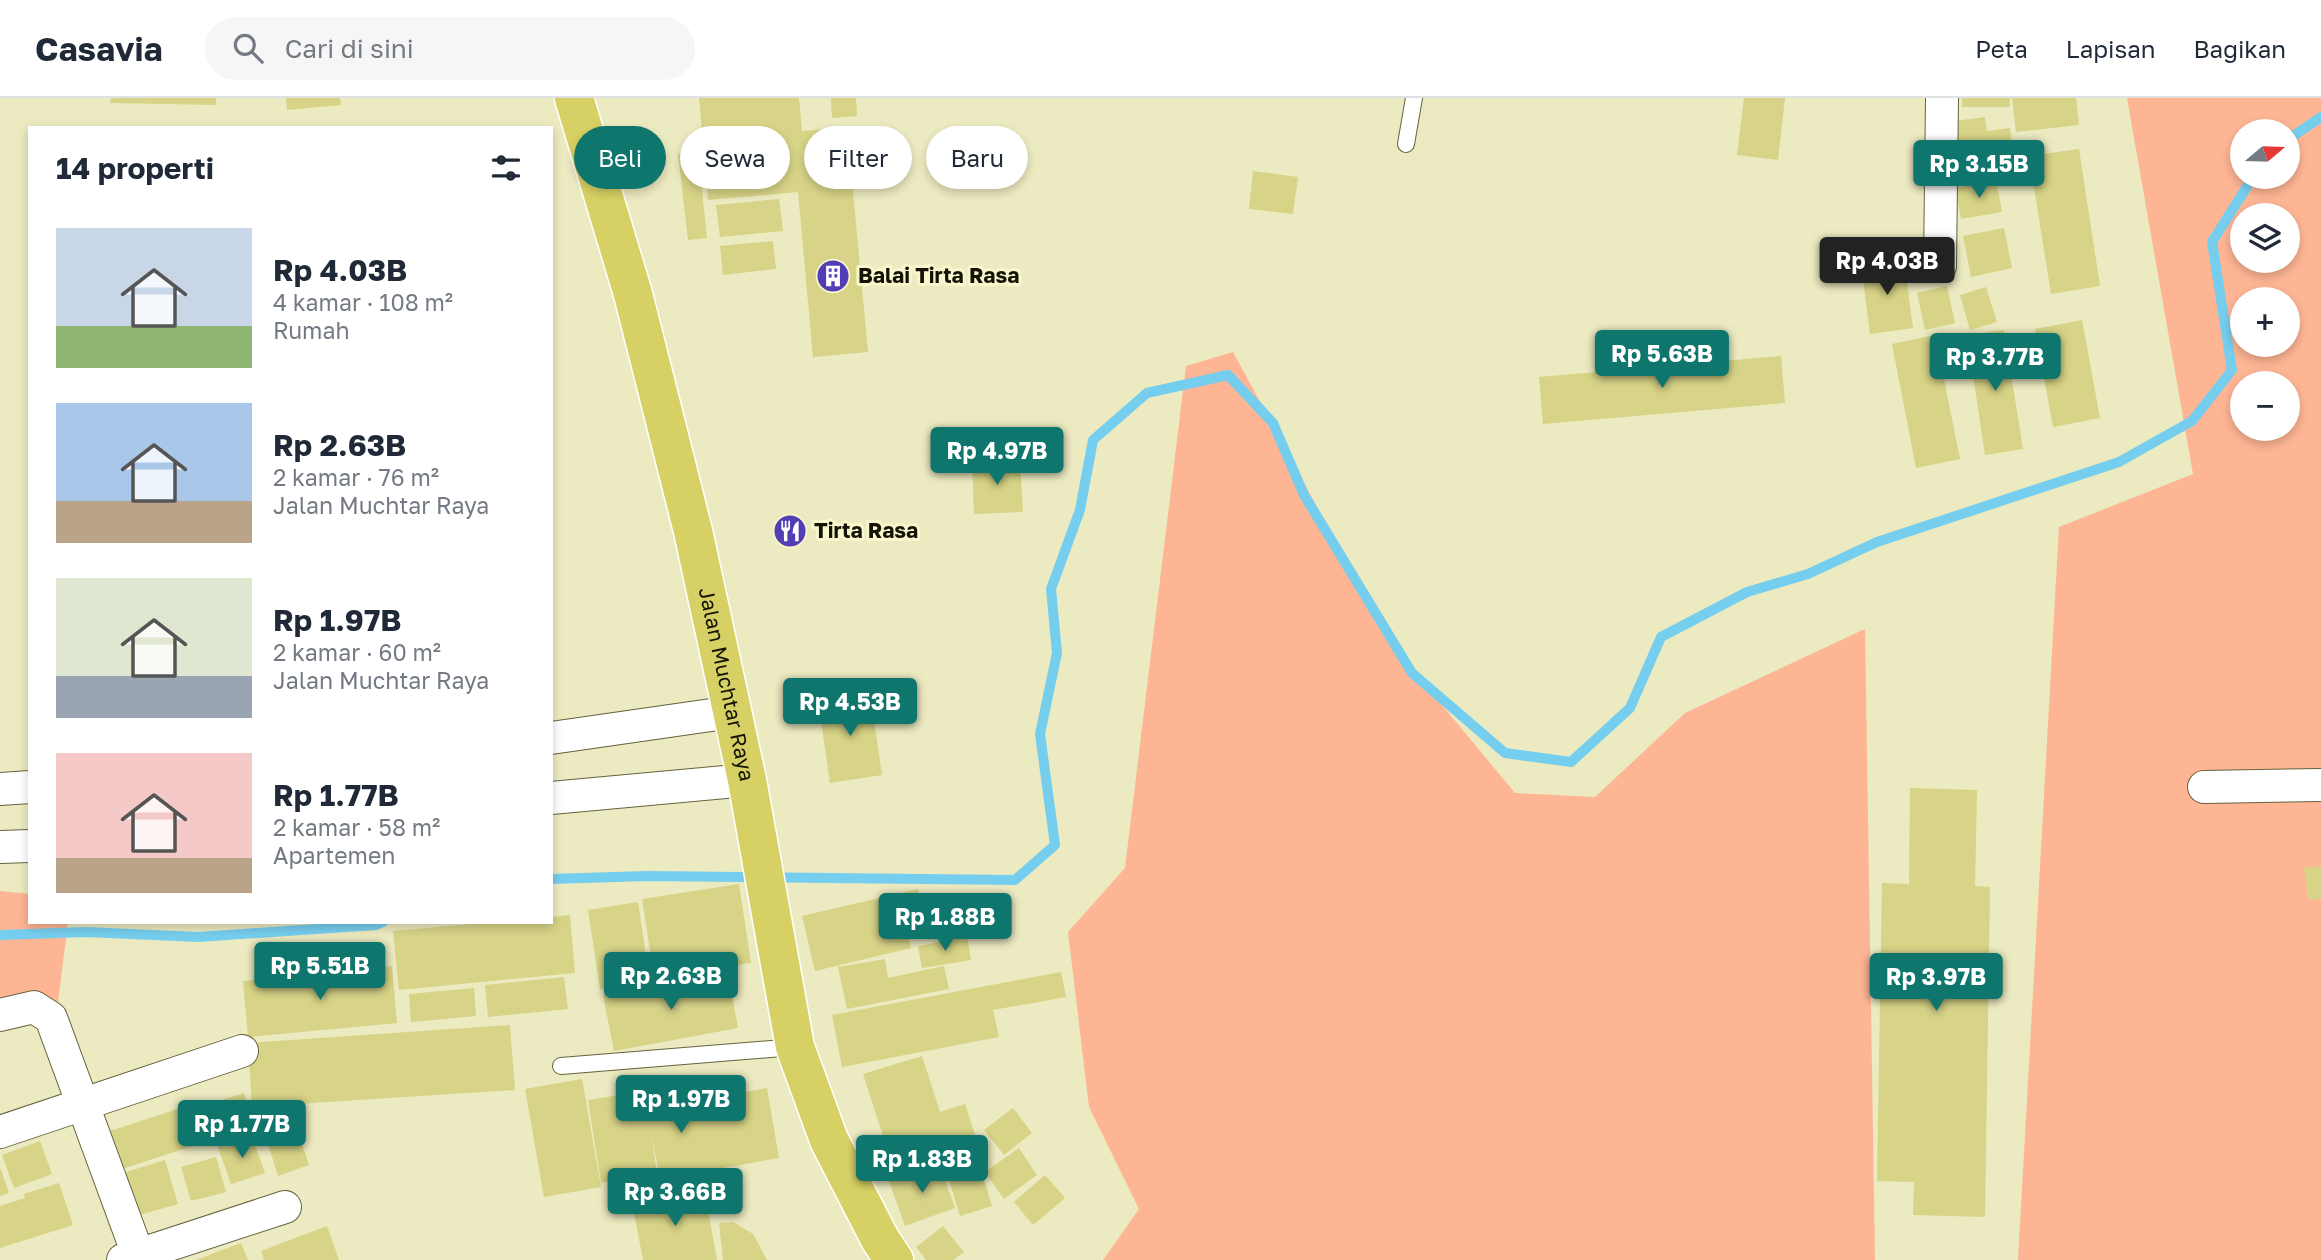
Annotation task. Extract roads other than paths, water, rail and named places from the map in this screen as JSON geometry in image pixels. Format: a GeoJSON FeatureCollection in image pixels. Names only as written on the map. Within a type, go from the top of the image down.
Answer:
{"type":"FeatureCollection","features":[{"type":"Feature","properties":{"kind":"highway","name":"Jalan Muchtar Raya"},"geometry":{"type":"LineString","coordinates":[[574,98],[633,294],[693,531],[747,780],[795,1047],[829,1140],[880,1239],[894,1260]]}},
{"type":"Feature","properties":{"kind":"street"},"geometry":{"type":"LineString","coordinates":[[1940,266],[1942,98]]}},
{"type":"Feature","properties":{"kind":"street"},"geometry":{"type":"LineString","coordinates":[[553,738],[732,712]]}},
{"type":"Feature","properties":{"kind":"street"},"geometry":{"type":"LineString","coordinates":[[553,798],[747,780]]}},
{"type":"Feature","properties":{"kind":"street"},"geometry":{"type":"LineString","coordinates":[[2204,787],[2321,785]]}},
{"type":"Feature","properties":{"kind":"street"},"geometry":{"type":"LineString","coordinates":[[0,789],[28,787]]}},
{"type":"Feature","properties":{"kind":"street"},"geometry":{"type":"LineString","coordinates":[[0,847],[28,846]]}},
{"type":"Feature","properties":{"kind":"street"},"geometry":{"type":"LineString","coordinates":[[0,1015],[34,1007],[51,1018],[83,1105],[133,1258],[285,1207]]}},
{"type":"Feature","properties":{"kind":"street"},"geometry":{"type":"LineString","coordinates":[[0,1132],[242,1051]]}},
{"type":"Feature","properties":{"kind":"lane"},"geometry":{"type":"LineString","coordinates":[[1406,144],[1414,98]]}},
{"type":"Feature","properties":{"kind":"lane"},"geometry":{"type":"LineString","coordinates":[[561,1066],[795,1047]]}},
{"type":"Feature","properties":{"kind":"waterway"},"geometry":{"type":"LineString","coordinates":[[2300,131],[2321,117]]}},
{"type":"Feature","properties":{"kind":"waterway"},"geometry":{"type":"LineString","coordinates":[[553,879],[647,876],[1015,880],[1055,845],[1040,734],[1057,653],[1051,589],[1080,510],[1093,440],[1147,393],[1228,375],[1273,423],[1304,495],[1412,673],[1505,753],[1571,762],[1630,708],[1661,637],[1747,592],[1808,574],[1877,542],[2119,462],[2192,421],[2232,370],[2212,242],[2245,189]]}},
{"type":"Feature","properties":{"kind":"waterway"},"geometry":{"type":"LineString","coordinates":[[0,935],[86,932],[198,937],[378,924]]}},
{"type":"Feature","properties":{"kind":"place","name":"Balai Tirta Rasa"},"geometry":{"type":"Point","coordinates":[833,276]}},
{"type":"Feature","properties":{"kind":"place","name":"Tirta Rasa"},"geometry":{"type":"Point","coordinates":[790,531]}}]}
